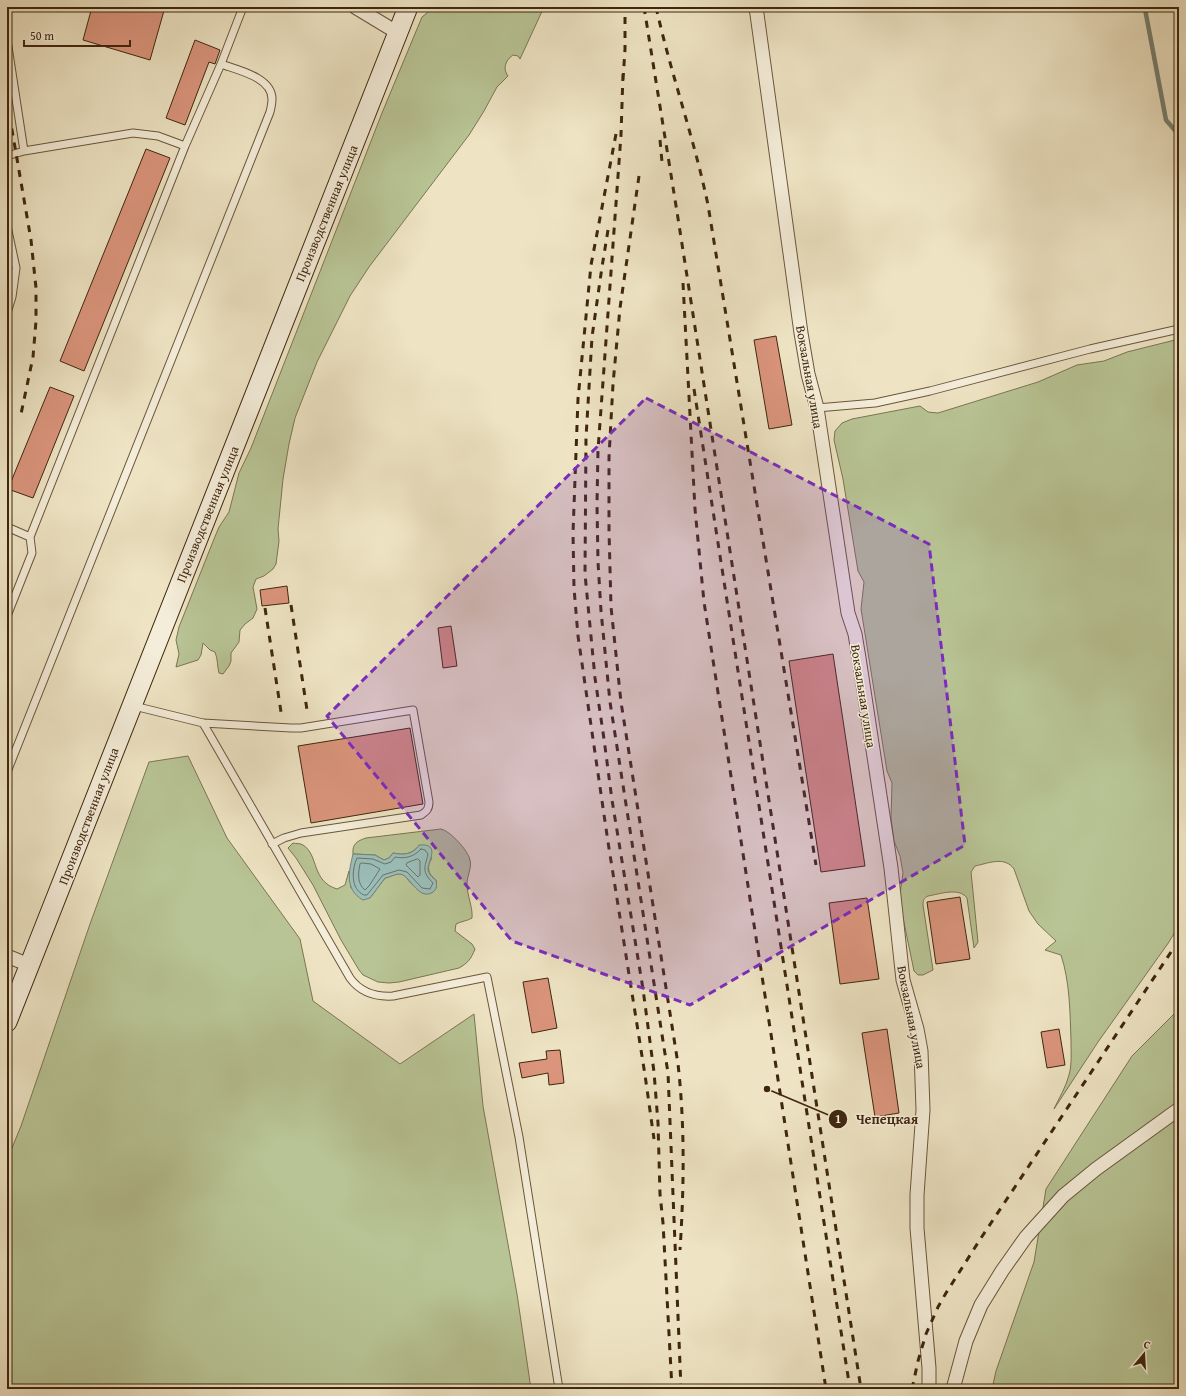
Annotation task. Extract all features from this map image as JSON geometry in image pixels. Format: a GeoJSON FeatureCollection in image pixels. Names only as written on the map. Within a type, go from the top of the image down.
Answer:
{"type":"FeatureCollection","features":[{"type":"Feature","properties":{"kind":"main road","name":"Производственная улица"},"geometry":{"type":"LineString","coordinates":[[7,1022],[408,7]]}},
{"type":"Feature","properties":{"kind":"street"},"geometry":{"type":"LineString","coordinates":[[355,7],[398,33]]}},
{"type":"Feature","properties":{"kind":"street","name":"Вокзальная улица"},"geometry":{"type":"LineString","coordinates":[[756,7],[801,333],[808,374],[817,408],[841,578],[859,658],[886,837],[903,980],[917,1029],[921,1051],[923,1110],[917,1194],[917,1228],[929,1368],[929,1389]]}},
{"type":"Feature","properties":{"kind":"street"},"geometry":{"type":"LineString","coordinates":[[7,956],[29,965]]}},
{"type":"Feature","properties":{"kind":"street"},"geometry":{"type":"LineString","coordinates":[[953,1389],[966,1342],[981,1305],[1002,1271],[1026,1238],[1063,1196],[1096,1169],[1179,1109]]}},
{"type":"Feature","properties":{"kind":"lane"},"geometry":{"type":"LineString","coordinates":[[7,616],[32,553],[30,536],[185,146],[221,64],[243,7]]}},
{"type":"Feature","properties":{"kind":"lane"},"geometry":{"type":"LineString","coordinates":[[7,40],[24,151]]}},
{"type":"Feature","properties":{"kind":"lane"},"geometry":{"type":"LineString","coordinates":[[7,772],[270,112],[272,98],[268,87],[255,76],[221,64]]}},
{"type":"Feature","properties":{"kind":"lane"},"geometry":{"type":"LineString","coordinates":[[7,156],[24,151],[133,133],[158,136],[185,146]]}},
{"type":"Feature","properties":{"kind":"lane"},"geometry":{"type":"LineString","coordinates":[[7,226],[16,268],[12,297],[7,313]]}},
{"type":"Feature","properties":{"kind":"lane"},"geometry":{"type":"LineString","coordinates":[[817,408],[875,403],[930,391],[1090,349],[1179,329]]}},
{"type":"Feature","properties":{"kind":"lane"},"geometry":{"type":"LineString","coordinates":[[7,527],[30,536]]}},
{"type":"Feature","properties":{"kind":"lane"},"geometry":{"type":"LineString","coordinates":[[131,705],[202,723],[301,728],[413,710],[429,802],[429,808],[426,812],[421,815],[301,833],[284,838],[272,844]]}},
{"type":"Feature","properties":{"kind":"lane"},"geometry":{"type":"LineString","coordinates":[[202,723],[355,985],[383,996],[393,996],[487,977],[520,1137],[559,1389]]}},
{"type":"Feature","properties":{"kind":"highlighted area"},"geometry":{"type":"Polygon","coordinates":[[[646,398],[929,544],[965,845],[690,1005],[512,941],[327,716],[646,398]]]}},
{"type":"Feature","properties":{"kind":"green space"},"geometry":{"type":"Polygon","coordinates":[[[430,7],[544,7],[520,59],[518,56],[513,55],[508,59],[505,70],[508,76],[497,87],[469,135],[369,267],[350,296],[317,362],[295,418],[289,444],[283,479],[276,564],[273,569],[264,576],[256,579],[253,587],[257,609],[253,618],[240,630],[239,642],[231,653],[231,661],[229,666],[223,674],[219,673],[215,652],[210,650],[203,643],[201,655],[198,660],[176,667],[179,654],[176,640],[179,627],[219,527],[229,512],[239,473],[251,448],[382,113],[422,17],[427,13],[430,7]]]}},
{"type":"Feature","properties":{"kind":"green space"},"geometry":{"type":"Polygon","coordinates":[[[1179,339],[1179,925],[1169,942],[1098,1042],[1054,1109],[1066,1084],[1071,1067],[1068,987],[1061,955],[1045,950],[1056,941],[1038,924],[1029,911],[1014,869],[1010,865],[1001,862],[991,862],[975,866],[971,872],[978,942],[974,948],[967,898],[964,895],[954,892],[928,896],[925,898],[923,905],[933,970],[923,975],[918,975],[914,971],[902,913],[900,894],[903,873],[900,856],[894,841],[891,818],[892,783],[887,771],[861,609],[864,582],[858,571],[843,479],[834,440],[835,431],[842,423],[852,419],[920,406],[928,412],[938,413],[1038,382],[1077,365],[1104,361],[1127,352],[1179,339]]]}},
{"type":"Feature","properties":{"kind":"green space"},"geometry":{"type":"Polygon","coordinates":[[[188,756],[227,838],[300,939],[313,1001],[400,1064],[474,1014],[483,1106],[517,1294],[531,1389],[7,1389],[7,1160],[21,1126],[90,924],[149,762],[188,756]]]}},
{"type":"Feature","properties":{"kind":"green space"},"geometry":{"type":"Polygon","coordinates":[[[441,829],[449,833],[458,842],[466,851],[470,860],[467,884],[472,918],[456,924],[455,931],[472,944],[475,949],[472,955],[467,962],[459,968],[399,982],[378,982],[363,975],[341,940],[313,885],[288,848],[293,843],[301,844],[308,849],[323,880],[337,889],[345,885],[349,871],[351,888],[370,898],[385,878],[399,874],[405,876],[411,884],[432,893],[435,889],[436,880],[431,875],[429,870],[429,864],[432,858],[417,848],[406,854],[393,853],[389,858],[384,860],[375,855],[353,854],[353,848],[356,843],[366,838],[441,829]]]}},
{"type":"Feature","properties":{"kind":"green space"},"geometry":{"type":"Polygon","coordinates":[[[1179,1009],[1179,1389],[992,1389],[996,1371],[1034,1262],[1046,1189],[1132,1056],[1179,1009]]]}},
{"type":"Feature","properties":{"kind":"water"},"geometry":{"type":"Polygon","coordinates":[[[419,845],[426,845],[432,850],[428,870],[430,875],[436,880],[437,884],[433,892],[424,894],[420,892],[406,877],[401,874],[385,878],[370,898],[363,900],[353,891],[350,885],[349,873],[353,854],[375,855],[384,860],[389,858],[393,853],[404,854],[414,851],[419,845]]]}},
{"type":"Feature","properties":{"kind":"building"},"geometry":{"type":"Polygon","coordinates":[[[92,7],[165,7],[150,60],[83,40],[92,7]]]}},
{"type":"Feature","properties":{"kind":"building"},"geometry":{"type":"Polygon","coordinates":[[[195,40],[220,50],[215,64],[209,62],[185,125],[166,118],[195,40]]]}},
{"type":"Feature","properties":{"kind":"building"},"geometry":{"type":"Polygon","coordinates":[[[146,149],[170,158],[84,371],[60,361],[146,149]]]}},
{"type":"Feature","properties":{"kind":"building"},"geometry":{"type":"Polygon","coordinates":[[[776,336],[792,425],[769,429],[754,340],[776,336]]]}},
{"type":"Feature","properties":{"kind":"building"},"geometry":{"type":"Polygon","coordinates":[[[50,387],[74,396],[33,498],[8,489],[50,387]]]}},
{"type":"Feature","properties":{"kind":"building"},"geometry":{"type":"Polygon","coordinates":[[[287,586],[289,603],[262,606],[260,590],[287,586]]]}},
{"type":"Feature","properties":{"kind":"building"},"geometry":{"type":"Polygon","coordinates":[[[451,626],[457,666],[443,668],[438,628],[451,626]]]}},
{"type":"Feature","properties":{"kind":"building"},"geometry":{"type":"Polygon","coordinates":[[[833,654],[865,866],[821,872],[789,661],[833,654]]]}},
{"type":"Feature","properties":{"kind":"building"},"geometry":{"type":"Polygon","coordinates":[[[410,728],[423,804],[311,823],[298,746],[410,728]]]}},
{"type":"Feature","properties":{"kind":"building"},"geometry":{"type":"Polygon","coordinates":[[[960,897],[970,959],[936,964],[927,902],[960,897]]]}},
{"type":"Feature","properties":{"kind":"building"},"geometry":{"type":"Polygon","coordinates":[[[867,898],[879,979],[840,984],[829,903],[867,898]]]}},
{"type":"Feature","properties":{"kind":"building"},"geometry":{"type":"Polygon","coordinates":[[[548,978],[557,1028],[532,1033],[523,982],[548,978]]]}},
{"type":"Feature","properties":{"kind":"building"},"geometry":{"type":"Polygon","coordinates":[[[887,1029],[899,1113],[875,1117],[862,1033],[887,1029]]]}},
{"type":"Feature","properties":{"kind":"building"},"geometry":{"type":"Polygon","coordinates":[[[1059,1029],[1065,1065],[1047,1068],[1041,1032],[1059,1029]]]}},
{"type":"Feature","properties":{"kind":"building"},"geometry":{"type":"Polygon","coordinates":[[[560,1050],[564,1083],[549,1085],[548,1073],[522,1078],[519,1063],[547,1059],[546,1051],[560,1050]]]}},
{"type":"Feature","properties":{"kind":"waterway"},"geometry":{"type":"LineString","coordinates":[[1144,7],[1166,120],[1179,135]]}},
{"type":"Feature","properties":{"kind":"railway"},"geometry":{"type":"LineString","coordinates":[[623,80],[625,7]]}},
{"type":"Feature","properties":{"kind":"railway"},"geometry":{"type":"LineString","coordinates":[[644,7],[861,1389]]}},
{"type":"Feature","properties":{"kind":"railway"},"geometry":{"type":"LineString","coordinates":[[656,7],[708,205],[816,865]]}},
{"type":"Feature","properties":{"kind":"railway"},"geometry":{"type":"LineString","coordinates":[[623,74],[621,135],[598,450],[598,562],[610,702],[668,1073],[681,1389]]}},
{"type":"Feature","properties":{"kind":"railway"},"geometry":{"type":"LineString","coordinates":[[7,101],[31,240],[36,288],[36,321],[33,357],[21,414]]}},
{"type":"Feature","properties":{"kind":"railway"},"geometry":{"type":"LineString","coordinates":[[616,134],[591,265],[578,399],[573,533],[574,588],[578,636],[654,1139]]}},
{"type":"Feature","properties":{"kind":"railway"},"geometry":{"type":"LineString","coordinates":[[660,140],[662,162]]}},
{"type":"Feature","properties":{"kind":"railway"},"geometry":{"type":"LineString","coordinates":[[639,176],[620,308],[613,384],[609,457],[611,607],[621,702],[678,1064],[682,1110],[683,1157],[680,1250]]}},
{"type":"Feature","properties":{"kind":"railway"},"geometry":{"type":"LineString","coordinates":[[608,230],[592,337],[586,438],[585,574],[595,678],[612,800],[643,989],[654,1072],[672,1389]]}},
{"type":"Feature","properties":{"kind":"railway"},"geometry":{"type":"LineString","coordinates":[[683,283],[695,509],[704,602],[826,1389]]}},
{"type":"Feature","properties":{"kind":"railway"},"geometry":{"type":"LineString","coordinates":[[694,389],[850,1389]]}},
{"type":"Feature","properties":{"kind":"railway"},"geometry":{"type":"LineString","coordinates":[[291,605],[307,710]]}},
{"type":"Feature","properties":{"kind":"railway"},"geometry":{"type":"LineString","coordinates":[[265,608],[281,712]]}},
{"type":"Feature","properties":{"kind":"railway"},"geometry":{"type":"LineString","coordinates":[[912,1389],[926,1334],[946,1293],[1179,940]]}},
{"type":"Feature","properties":{"kind":"place","name":"Чепецкая"},"geometry":{"type":"Point","coordinates":[767,1089]}}]}
